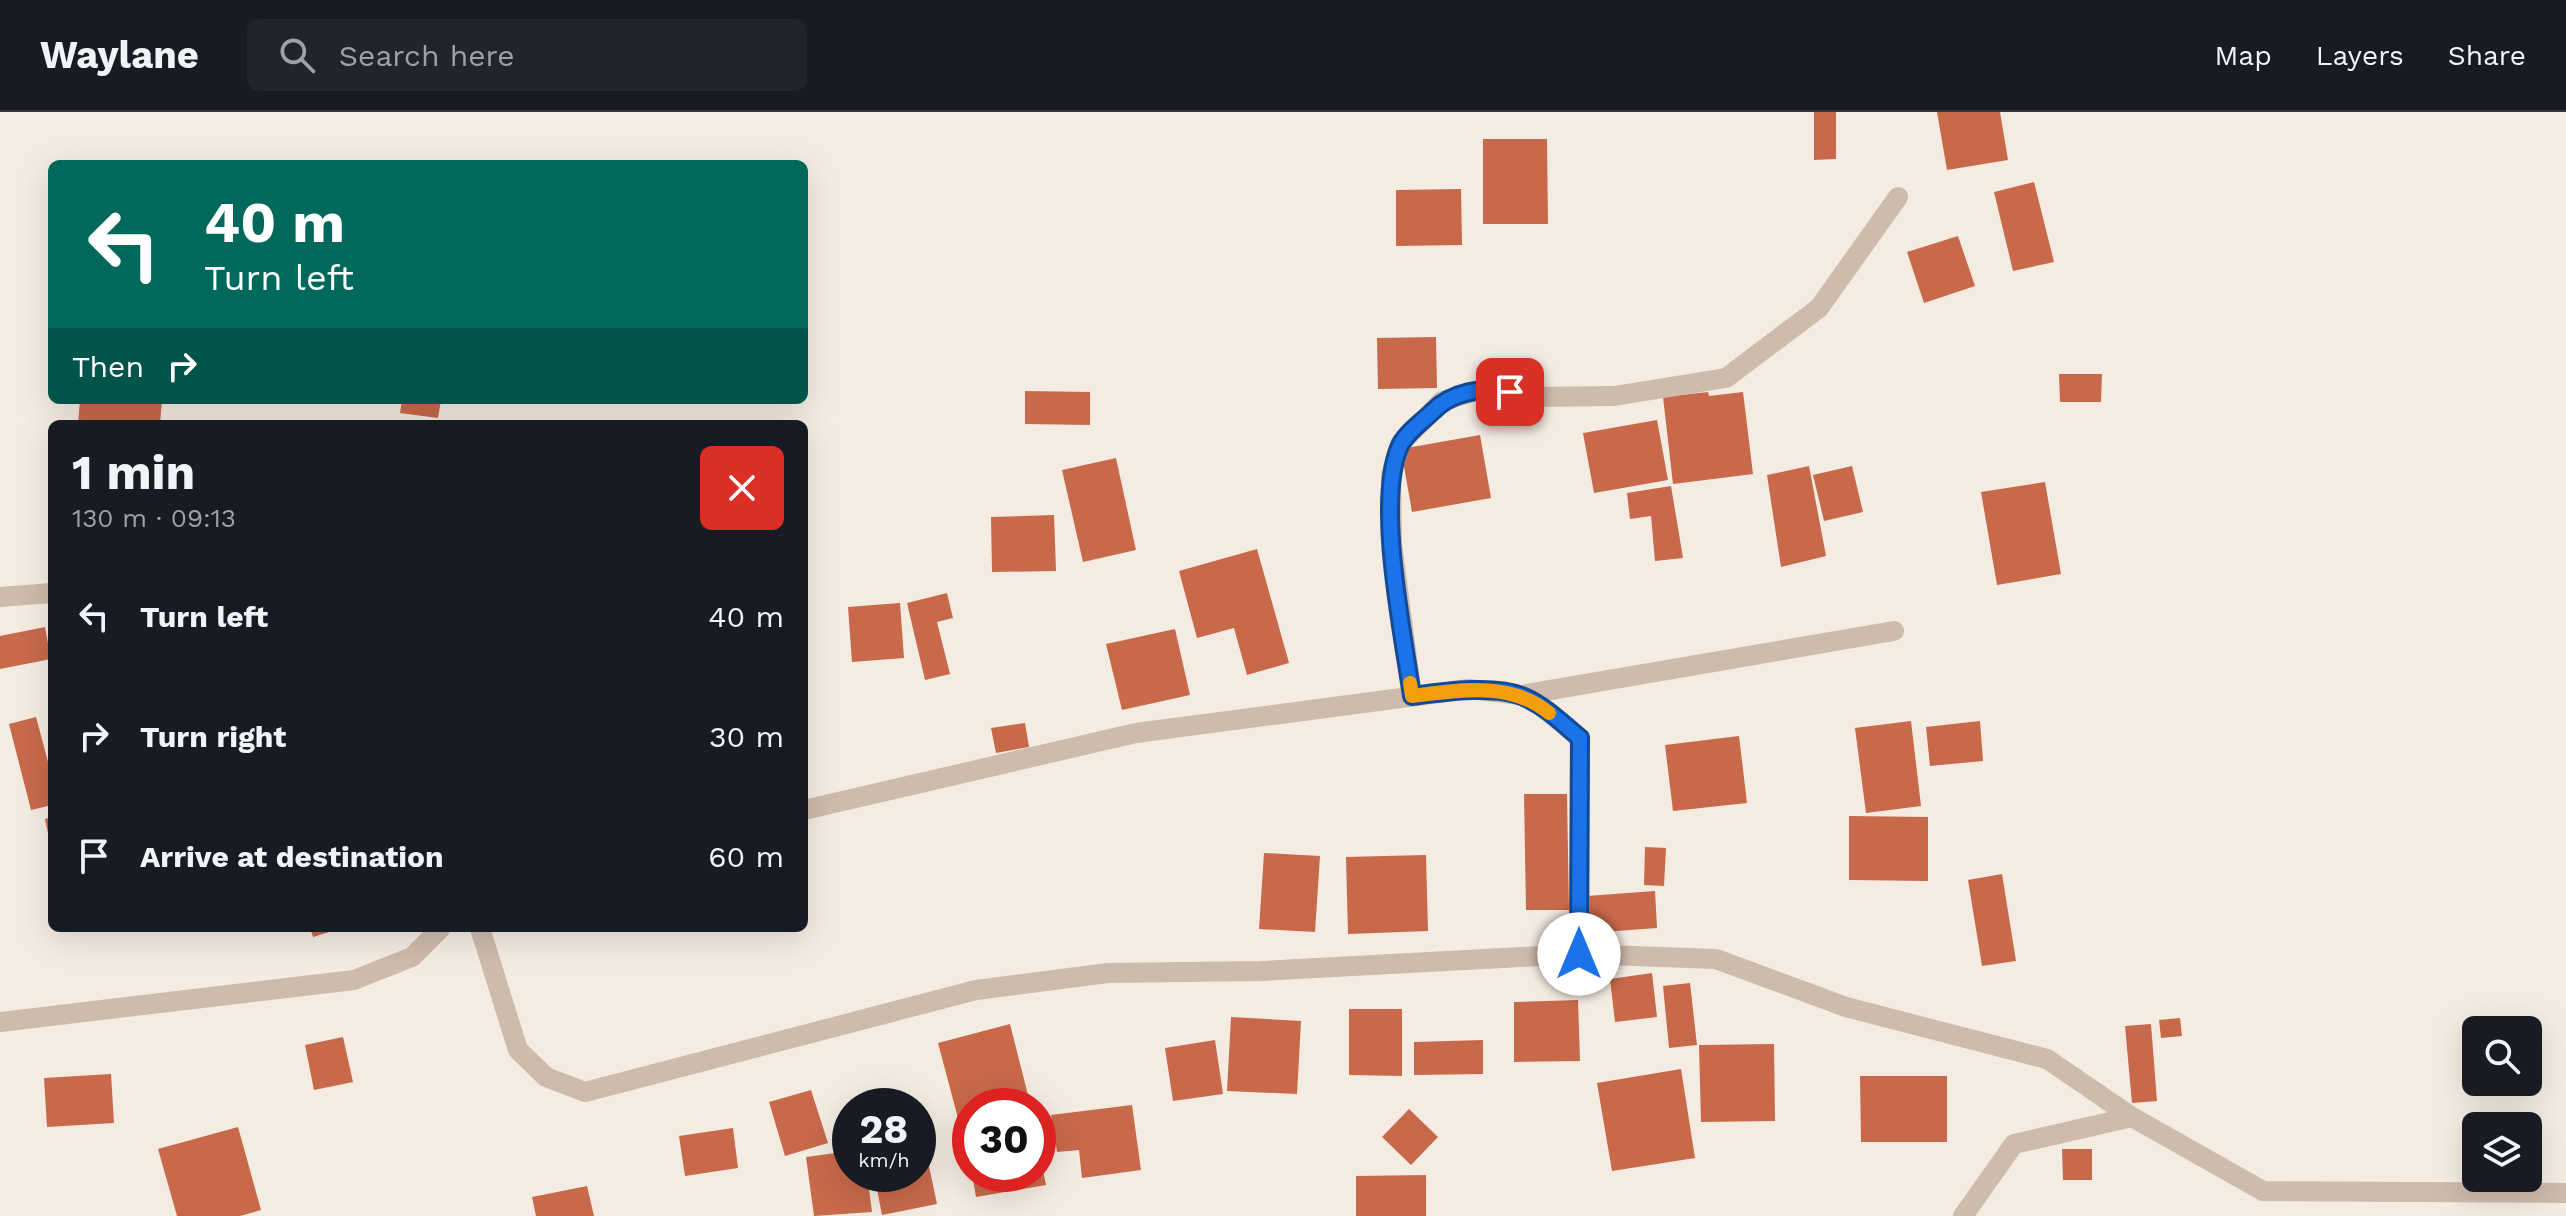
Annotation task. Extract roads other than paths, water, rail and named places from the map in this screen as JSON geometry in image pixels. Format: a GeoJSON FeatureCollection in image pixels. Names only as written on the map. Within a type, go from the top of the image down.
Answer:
{"type":"FeatureCollection","features":[{"type":"Feature","properties":{"kind":"street"},"geometry":{"type":"LineString","coordinates":[[1412,696],[1392,544],[1391,475],[1400,444],[1442,401],[1490,387],[1530,397],[1614,396],[1726,378],[1819,308],[1898,197]]}},
{"type":"Feature","properties":{"kind":"street"},"geometry":{"type":"LineString","coordinates":[[0,597],[48,593]]}},
{"type":"Feature","properties":{"kind":"street"},"geometry":{"type":"LineString","coordinates":[[808,809],[1136,733],[1469,689],[1521,695],[1894,631]]}},
{"type":"Feature","properties":{"kind":"street"},"geometry":{"type":"LineString","coordinates":[[1521,695],[1542,707],[1580,738],[1579,954]]}},
{"type":"Feature","properties":{"kind":"street"},"geometry":{"type":"LineString","coordinates":[[0,1022],[354,980],[412,957],[437,932]]}},
{"type":"Feature","properties":{"kind":"street"},"geometry":{"type":"LineString","coordinates":[[481,932],[518,1050],[546,1077],[585,1092],[976,990],[1108,973],[1262,971],[1579,954],[1716,959],[1846,1007],[2047,1059],[2132,1117],[2263,1191],[2566,1193]]}},
{"type":"Feature","properties":{"kind":"street"},"geometry":{"type":"LineString","coordinates":[[1963,1216],[2014,1144],[2132,1117]]}}]}
